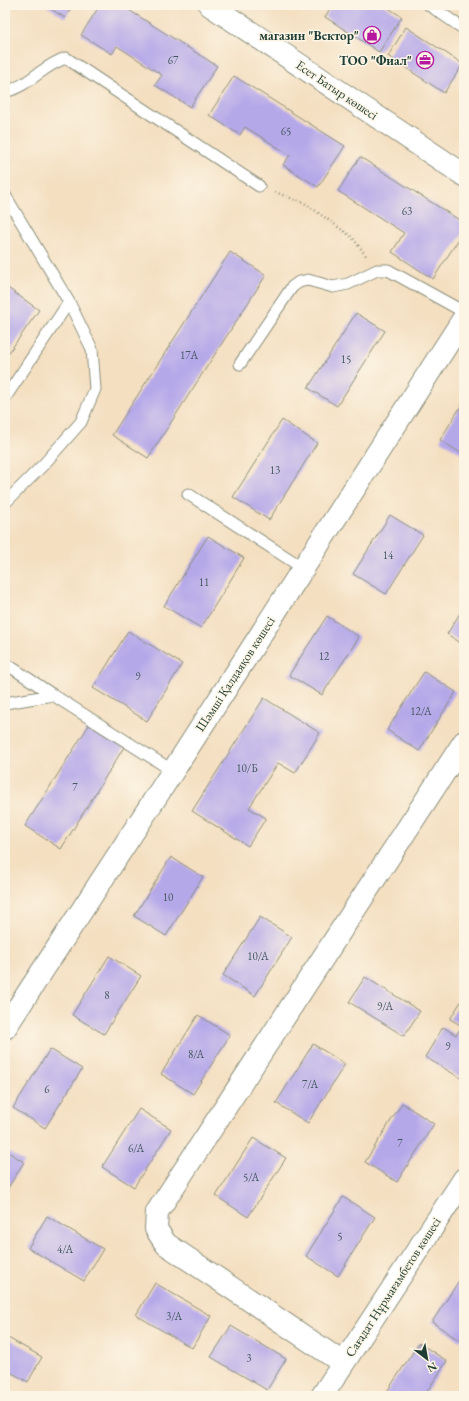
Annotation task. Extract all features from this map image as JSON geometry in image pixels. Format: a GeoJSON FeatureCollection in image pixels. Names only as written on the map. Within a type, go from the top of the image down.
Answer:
{"type":"FeatureCollection","features":[{"type":"Feature","properties":{"kind":"street","name":"Есет Батыр көшесі"},"geometry":{"type":"LineString","coordinates":[[210,5],[464,175]]}},
{"type":"Feature","properties":{"kind":"street","name":"Шәмші Қалдаяқов көшесі"},"geometry":{"type":"LineString","coordinates":[[5,1028],[173,771],[464,318]]}},
{"type":"Feature","properties":{"kind":"street"},"geometry":{"type":"LineString","coordinates":[[343,1363],[166,1244],[156,1229],[157,1212],[464,742]]}},
{"type":"Feature","properties":{"kind":"street","name":"Сағадат Нұрмағамбетов көшесі"},"geometry":{"type":"LineString","coordinates":[[322,1396],[464,1179]]}},
{"type":"Feature","properties":{"kind":"lane"},"geometry":{"type":"LineString","coordinates":[[429,5],[464,29]]}},
{"type":"Feature","properties":{"kind":"lane"},"geometry":{"type":"LineString","coordinates":[[5,92],[16,90],[56,62],[66,58],[259,186]]}},
{"type":"Feature","properties":{"kind":"lane"},"geometry":{"type":"LineString","coordinates":[[5,195],[69,302],[92,349],[95,389],[82,422],[44,464],[5,503]]}},
{"type":"Feature","properties":{"kind":"lane"},"geometry":{"type":"LineString","coordinates":[[240,364],[292,287],[299,282],[308,280],[333,287],[348,284],[377,270],[388,270],[464,312]]}},
{"type":"Feature","properties":{"kind":"lane"},"geometry":{"type":"LineString","coordinates":[[5,398],[69,302]]}},
{"type":"Feature","properties":{"kind":"lane"},"geometry":{"type":"LineString","coordinates":[[188,494],[303,568]]}},
{"type":"Feature","properties":{"kind":"lane"},"geometry":{"type":"LineString","coordinates":[[5,663],[53,696],[173,771]]}},
{"type":"Feature","properties":{"kind":"lane"},"geometry":{"type":"LineString","coordinates":[[5,703],[53,696]]}},
{"type":"Feature","properties":{"kind":"path"},"geometry":{"type":"LineString","coordinates":[[259,186],[306,204],[352,237],[377,270]]}},
{"type":"Feature","properties":{"kind":"building"},"geometry":{"type":"Polygon","coordinates":[[[45,5],[73,5],[65,18],[45,5]]]}},
{"type":"Feature","properties":{"kind":"building"},"geometry":{"type":"Polygon","coordinates":[[[100,5],[121,5],[217,66],[190,107],[155,85],[162,75],[117,46],[112,54],[81,35],[100,5]]]}},
{"type":"Feature","properties":{"kind":"building","name":"магазин \"Вектор\""},"geometry":{"type":"Polygon","coordinates":[[[332,5],[384,5],[402,17],[379,52],[325,17],[332,5]]]}},
{"type":"Feature","properties":{"kind":"building","name":"ТОО \"Фиал\""},"geometry":{"type":"Polygon","coordinates":[[[406,27],[463,64],[444,93],[388,56],[406,27]]]}},
{"type":"Feature","properties":{"kind":"building"},"geometry":{"type":"Polygon","coordinates":[[[234,76],[345,146],[318,187],[283,165],[290,155],[245,127],[240,135],[209,115],[234,76]]]}},
{"type":"Feature","properties":{"kind":"building"},"geometry":{"type":"Polygon","coordinates":[[[360,157],[464,223],[464,231],[433,279],[392,252],[404,233],[338,191],[360,157]]]}},
{"type":"Feature","properties":{"kind":"building"},"geometry":{"type":"Polygon","coordinates":[[[230,252],[266,275],[148,458],[112,435],[230,252]]]}},
{"type":"Feature","properties":{"kind":"building"},"geometry":{"type":"Polygon","coordinates":[[[5,286],[39,310],[5,358],[5,286]]]}},
{"type":"Feature","properties":{"kind":"building"},"geometry":{"type":"Polygon","coordinates":[[[356,313],[385,331],[337,406],[308,388],[356,313]]]}},
{"type":"Feature","properties":{"kind":"building"},"geometry":{"type":"Polygon","coordinates":[[[464,401],[464,455],[440,440],[464,401]]]}},
{"type":"Feature","properties":{"kind":"building"},"geometry":{"type":"Polygon","coordinates":[[[282,420],[317,443],[269,520],[233,497],[282,420]]]}},
{"type":"Feature","properties":{"kind":"building"},"geometry":{"type":"Polygon","coordinates":[[[390,515],[423,535],[386,594],[353,574],[390,515]]]}},
{"type":"Feature","properties":{"kind":"building"},"geometry":{"type":"Polygon","coordinates":[[[208,536],[244,558],[201,628],[164,606],[208,536]]]}},
{"type":"Feature","properties":{"kind":"building"},"geometry":{"type":"Polygon","coordinates":[[[464,607],[464,645],[447,634],[464,607]]]}},
{"type":"Feature","properties":{"kind":"building"},"geometry":{"type":"Polygon","coordinates":[[[327,616],[359,637],[322,695],[289,675],[327,616]]]}},
{"type":"Feature","properties":{"kind":"building"},"geometry":{"type":"Polygon","coordinates":[[[128,631],[182,664],[147,721],[93,688],[128,631]]]}},
{"type":"Feature","properties":{"kind":"building"},"geometry":{"type":"Polygon","coordinates":[[[424,672],[456,692],[419,751],[387,730],[424,672]]]}},
{"type":"Feature","properties":{"kind":"building"},"geometry":{"type":"Polygon","coordinates":[[[264,698],[320,733],[295,773],[278,763],[249,808],[266,818],[248,846],[192,811],[264,698]]]}},
{"type":"Feature","properties":{"kind":"building"},"geometry":{"type":"Polygon","coordinates":[[[89,725],[124,747],[61,849],[25,826],[89,725]]]}},
{"type":"Feature","properties":{"kind":"building"},"geometry":{"type":"Polygon","coordinates":[[[171,857],[203,877],[166,936],[134,916],[171,857]]]}},
{"type":"Feature","properties":{"kind":"building"},"geometry":{"type":"Polygon","coordinates":[[[260,917],[292,937],[255,996],[223,975],[260,917]]]}},
{"type":"Feature","properties":{"kind":"building"},"geometry":{"type":"Polygon","coordinates":[[[109,956],[141,976],[104,1034],[72,1015],[109,956]]]}},
{"type":"Feature","properties":{"kind":"building"},"geometry":{"type":"Polygon","coordinates":[[[365,977],[420,1011],[404,1036],[349,1002],[365,977]]]}},
{"type":"Feature","properties":{"kind":"building"},"geometry":{"type":"Polygon","coordinates":[[[462,1000],[464,1001],[464,1080],[425,1057],[443,1027],[456,1035],[462,1026],[450,1019],[462,1000]]]}},
{"type":"Feature","properties":{"kind":"building"},"geometry":{"type":"Polygon","coordinates":[[[198,1015],[230,1035],[193,1094],[161,1074],[198,1015]]]}},
{"type":"Feature","properties":{"kind":"building"},"geometry":{"type":"Polygon","coordinates":[[[313,1044],[345,1064],[308,1123],[276,1103],[313,1044]]]}},
{"type":"Feature","properties":{"kind":"building"},"geometry":{"type":"Polygon","coordinates":[[[50,1049],[82,1069],[45,1128],[13,1108],[50,1049]]]}},
{"type":"Feature","properties":{"kind":"building"},"geometry":{"type":"Polygon","coordinates":[[[402,1103],[434,1124],[397,1182],[365,1162],[402,1103]]]}},
{"type":"Feature","properties":{"kind":"building"},"geometry":{"type":"Polygon","coordinates":[[[139,1109],[171,1129],[134,1187],[102,1167],[139,1109]]]}},
{"type":"Feature","properties":{"kind":"building"},"geometry":{"type":"Polygon","coordinates":[[[253,1138],[286,1158],[248,1217],[216,1196],[253,1138]]]}},
{"type":"Feature","properties":{"kind":"building"},"geometry":{"type":"Polygon","coordinates":[[[5,1150],[24,1162],[5,1193],[5,1150]]]}},
{"type":"Feature","properties":{"kind":"building"},"geometry":{"type":"Polygon","coordinates":[[[343,1197],[375,1217],[338,1276],[306,1256],[343,1197]]]}},
{"type":"Feature","properties":{"kind":"building"},"geometry":{"type":"Polygon","coordinates":[[[47,1216],[103,1249],[84,1281],[28,1248],[47,1216]]]}},
{"type":"Feature","properties":{"kind":"building"},"geometry":{"type":"Polygon","coordinates":[[[464,1273],[464,1334],[460,1341],[432,1322],[464,1273]]]}},
{"type":"Feature","properties":{"kind":"building"},"geometry":{"type":"Polygon","coordinates":[[[155,1283],[211,1316],[192,1348],[136,1315],[155,1283]]]}},
{"type":"Feature","properties":{"kind":"building"},"geometry":{"type":"Polygon","coordinates":[[[231,1326],[286,1359],[267,1390],[211,1357],[231,1326]]]}},
{"type":"Feature","properties":{"kind":"building"},"geometry":{"type":"Polygon","coordinates":[[[8,1338],[42,1357],[28,1382],[5,1369],[5,1343],[8,1338]]]}},
{"type":"Feature","properties":{"kind":"building"},"geometry":{"type":"Polygon","coordinates":[[[419,1343],[447,1361],[424,1396],[384,1396],[419,1343]]]}},
{"type":"Feature","properties":{"kind":"place","name":"магазин \"Вектор\""},"geometry":{"type":"Point","coordinates":[372,35]}},
{"type":"Feature","properties":{"kind":"place","name":"ТОО \"Фиал\""},"geometry":{"type":"Point","coordinates":[425,60]}}]}
